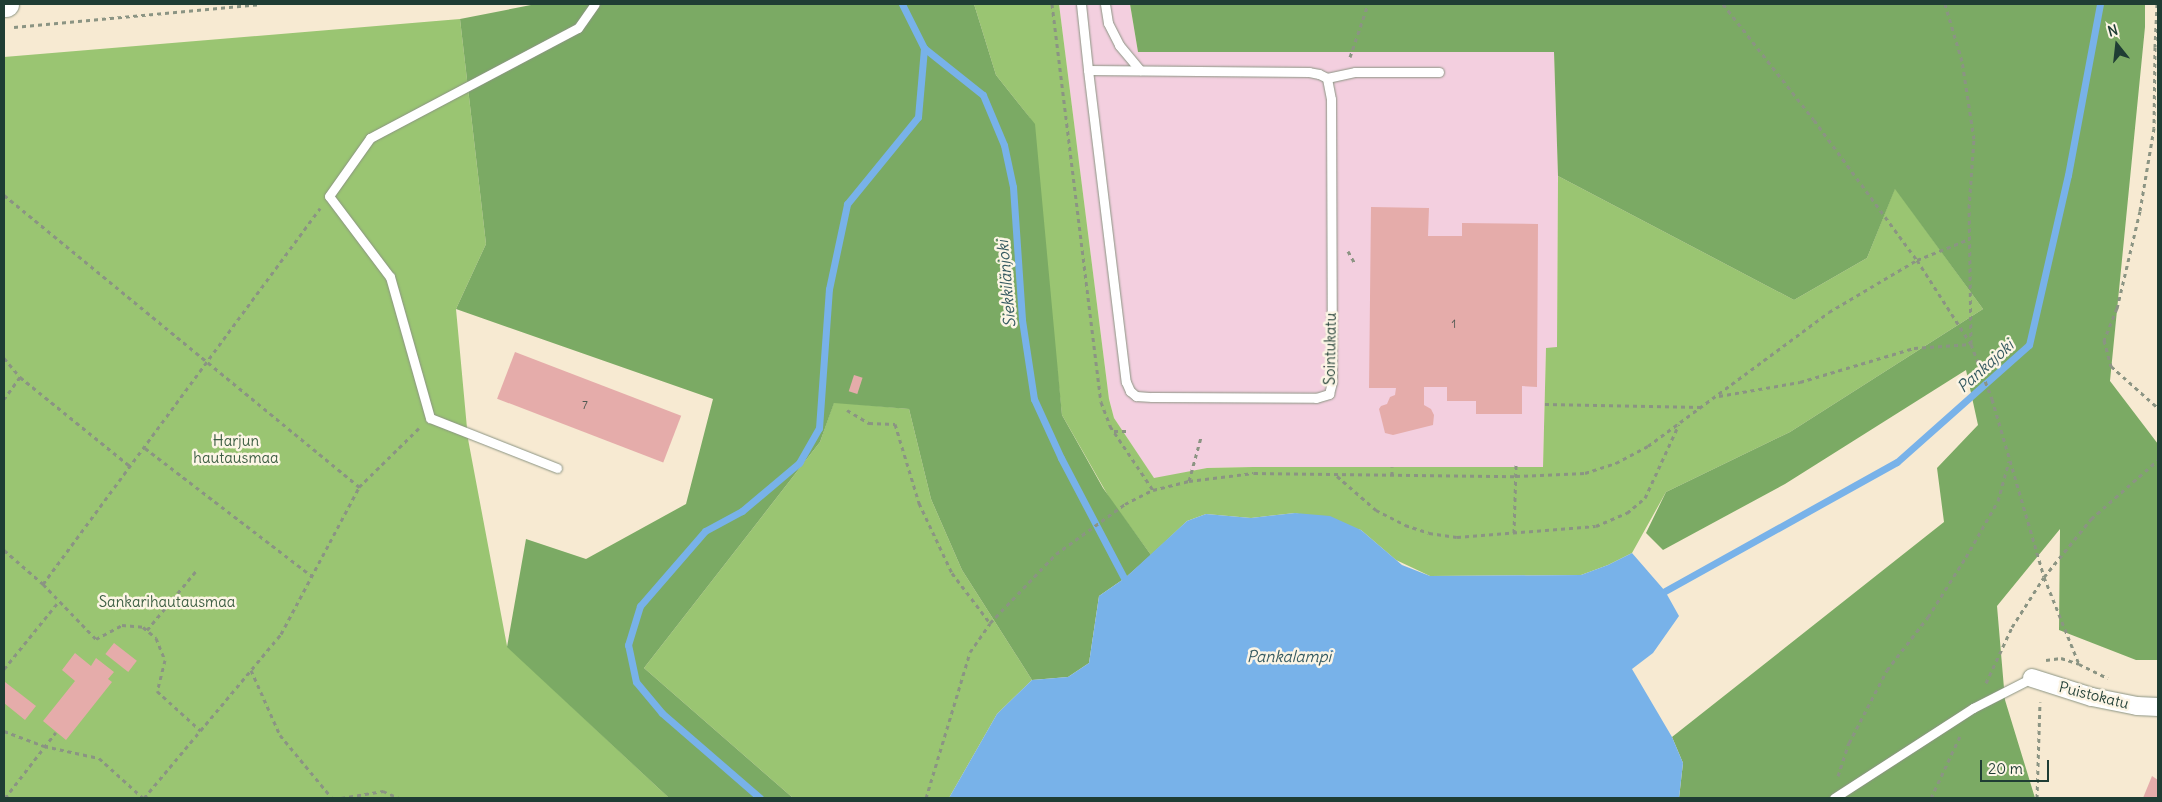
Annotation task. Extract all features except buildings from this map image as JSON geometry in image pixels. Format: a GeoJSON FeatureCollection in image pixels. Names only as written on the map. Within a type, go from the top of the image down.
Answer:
{"type":"FeatureCollection","features":[{"type":"Feature","properties":{"kind":"street","name":"Puistokatu"},"geometry":{"type":"LineString","coordinates":[[2036,680],[2092,697],[2137,706],[2158,707]]}},
{"type":"Feature","properties":{"kind":"lane"},"geometry":{"type":"LineString","coordinates":[[557,468],[430,418],[390,277],[329,196],[370,138],[578,28],[595,4]]}},
{"type":"Feature","properties":{"kind":"lane","name":"Sointukatu"},"geometry":{"type":"LineString","coordinates":[[1081,4],[1126,382],[1130,391],[1136,396],[1316,398],[1329,394],[1332,382],[1331,109],[1330,88],[1327,78]]}},
{"type":"Feature","properties":{"kind":"lane"},"geometry":{"type":"LineString","coordinates":[[1105,4],[1108,23],[1119,45],[1140,70]]}},
{"type":"Feature","properties":{"kind":"lane"},"geometry":{"type":"LineString","coordinates":[[1088,70],[1309,72],[1320,74],[1327,78],[1355,72],[1439,72]]}},
{"type":"Feature","properties":{"kind":"lane"},"geometry":{"type":"LineString","coordinates":[[1834,798],[1973,708],[2036,680]]}},
{"type":"Feature","properties":{"kind":"path"},"geometry":{"type":"LineString","coordinates":[[4,28],[260,4]]}},
{"type":"Feature","properties":{"kind":"path"},"geometry":{"type":"LineString","coordinates":[[1052,4],[1100,402],[1114,430],[1153,490]]}},
{"type":"Feature","properties":{"kind":"path"},"geometry":{"type":"LineString","coordinates":[[1350,52],[1368,4]]}},
{"type":"Feature","properties":{"kind":"path"},"geometry":{"type":"LineString","coordinates":[[1723,4],[1814,120],[1917,260],[1971,344],[1992,399],[2044,577],[2079,664]]}},
{"type":"Feature","properties":{"kind":"path"},"geometry":{"type":"LineString","coordinates":[[1945,4],[1962,61],[1974,139],[1969,239],[1971,344]]}},
{"type":"Feature","properties":{"kind":"path"},"geometry":{"type":"LineString","coordinates":[[2157,4],[2154,47],[2154,128],[2140,211],[2117,308],[2104,340],[2111,366],[2158,408]]}},
{"type":"Feature","properties":{"kind":"path"},"geometry":{"type":"LineString","coordinates":[[4,195],[207,364],[360,487]]}},
{"type":"Feature","properties":{"kind":"path"},"geometry":{"type":"LineString","coordinates":[[43,584],[329,196]]}},
{"type":"Feature","properties":{"kind":"path"},"geometry":{"type":"LineString","coordinates":[[926,798],[970,652],[990,623],[1056,554],[1125,504],[1153,490],[1188,481],[1254,473],[1516,476],[1585,473],[1616,463],[1648,446],[1829,312],[1917,260],[1969,239]]}},
{"type":"Feature","properties":{"kind":"path"},"geometry":{"type":"LineString","coordinates":[[1716,397],[1800,382],[1914,348],[1971,344]]}},
{"type":"Feature","properties":{"kind":"path"},"geometry":{"type":"LineString","coordinates":[[4,358],[20,377],[131,466]]}},
{"type":"Feature","properties":{"kind":"path"},"geometry":{"type":"LineString","coordinates":[[4,400],[20,377]]}},
{"type":"Feature","properties":{"kind":"path"},"geometry":{"type":"LineString","coordinates":[[1545,404],[1702,407]]}},
{"type":"Feature","properties":{"kind":"path"},"geometry":{"type":"LineString","coordinates":[[847,410],[869,423],[896,424],[919,504],[952,573],[990,623]]}},
{"type":"Feature","properties":{"kind":"path"},"geometry":{"type":"LineString","coordinates":[[4,731],[44,746],[98,758],[143,798],[281,634],[360,487],[430,418]]}},
{"type":"Feature","properties":{"kind":"path"},"geometry":{"type":"LineString","coordinates":[[1337,475],[1376,510],[1405,525],[1429,533],[1457,537],[1596,526],[1627,514],[1645,498],[1680,423]]}},
{"type":"Feature","properties":{"kind":"path"},"geometry":{"type":"LineString","coordinates":[[1114,430],[1130,431]]}},
{"type":"Feature","properties":{"kind":"path"},"geometry":{"type":"LineString","coordinates":[[1188,481],[1202,436]]}},
{"type":"Feature","properties":{"kind":"path"},"geometry":{"type":"LineString","coordinates":[[144,448],[312,576]]}},
{"type":"Feature","properties":{"kind":"path"},"geometry":{"type":"LineString","coordinates":[[1836,780],[1849,743],[1887,670],[1928,617],[1966,557],[1998,501],[2009,460]]}},
{"type":"Feature","properties":{"kind":"path"},"geometry":{"type":"LineString","coordinates":[[1931,798],[2012,627],[2044,577],[2091,519],[2158,460]]}},
{"type":"Feature","properties":{"kind":"path"},"geometry":{"type":"LineString","coordinates":[[1514,533],[1516,466]]}},
{"type":"Feature","properties":{"kind":"path"},"geometry":{"type":"LineString","coordinates":[[1392,467],[1392,476]]}},
{"type":"Feature","properties":{"kind":"path"},"geometry":{"type":"LineString","coordinates":[[4,550],[43,584],[96,639],[122,625],[143,626],[156,638],[165,660],[157,691],[200,731]]}},
{"type":"Feature","properties":{"kind":"path"},"geometry":{"type":"LineString","coordinates":[[147,630],[196,572]]}},
{"type":"Feature","properties":{"kind":"path"},"geometry":{"type":"LineString","coordinates":[[4,669],[59,601]]}},
{"type":"Feature","properties":{"kind":"path"},"geometry":{"type":"LineString","coordinates":[[251,670],[280,735],[332,798]]}},
{"type":"Feature","properties":{"kind":"path"},"geometry":{"type":"LineString","coordinates":[[2036,680],[2037,798]]}},
{"type":"Feature","properties":{"kind":"path"},"geometry":{"type":"LineString","coordinates":[[4,798],[56,732]]}},
{"type":"Feature","properties":{"kind":"path"},"geometry":{"type":"LineString","coordinates":[[341,798],[383,791],[399,798]]}},
{"type":"Feature","properties":{"kind":"shaded area"},"geometry":{"type":"Polygon","coordinates":[[[1059,4],[1130,4],[1138,52],[1554,52],[1558,176],[1557,348],[1546,348],[1543,468],[1207,468],[1154,479],[1114,418],[1109,399],[1059,4]]]}},
{"type":"Feature","properties":{"kind":"green space"},"geometry":{"type":"Polygon","coordinates":[[[536,4],[974,4],[996,75],[1035,124],[1062,415],[1103,488],[1151,555],[1125,578],[1099,596],[1089,663],[1068,677],[1032,680],[962,570],[931,499],[909,409],[834,403],[820,442],[644,668],[793,798],[669,798],[507,647],[526,539],[586,559],[686,504],[713,399],[456,309],[486,244],[460,19],[536,4]]]}},
{"type":"Feature","properties":{"kind":"green space"},"geometry":{"type":"Polygon","coordinates":[[[974,4],[1059,4],[1109,399],[1114,418],[1154,478],[1207,468],[1543,467],[1546,348],[1557,347],[1558,176],[1794,300],[1867,258],[1895,188],[1983,309],[1790,432],[1666,492],[1632,553],[1608,565],[1581,575],[1430,576],[1396,560],[1361,530],[1295,513],[1251,518],[1206,514],[1187,521],[1151,555],[1110,499],[1062,415],[1030,118],[996,75],[974,4]]]}},
{"type":"Feature","properties":{"kind":"green space"},"geometry":{"type":"Polygon","coordinates":[[[1130,4],[2145,4],[2145,27],[2110,381],[2158,444],[2158,660],[2136,660],[2059,630],[2060,529],[1997,606],[2005,700],[2035,798],[1679,798],[1683,763],[1672,737],[1944,522],[1937,468],[1978,425],[1966,370],[1785,484],[1663,550],[1646,533],[1666,492],[1790,432],[1983,309],[1895,189],[1867,258],[1794,300],[1558,176],[1554,52],[1138,52],[1130,4]]]}},
{"type":"Feature","properties":{"kind":"green space","name":"Harjun hautausmaa"},"geometry":{"type":"Polygon","coordinates":[[[460,19],[486,244],[456,309],[468,439],[507,646],[669,798],[4,798],[4,57],[460,19]]]}},
{"type":"Feature","properties":{"kind":"green space"},"geometry":{"type":"Polygon","coordinates":[[[834,402],[909,409],[931,499],[962,570],[1032,680],[997,714],[949,798],[793,798],[644,668],[820,442],[834,402]]]}},
{"type":"Feature","properties":{"kind":"water","name":"Pankalampi"},"geometry":{"type":"Polygon","coordinates":[[[1295,513],[1330,516],[1361,530],[1402,565],[1430,576],[1581,575],[1608,565],[1632,553],[1665,591],[1679,616],[1653,653],[1632,669],[1672,737],[1683,763],[1679,798],[949,798],[997,714],[1032,680],[1068,677],[1089,663],[1099,596],[1125,578],[1187,521],[1206,514],[1251,518],[1295,513]]]}},
{"type":"Feature","properties":{"kind":"waterway","name":"Siekkilänjoki"},"geometry":{"type":"LineString","coordinates":[[902,4],[924,48],[983,95],[1004,145],[1013,187],[1022,320],[1034,399],[1061,458],[1124,578]]}},
{"type":"Feature","properties":{"kind":"waterway","name":"Pankajoki"},"geometry":{"type":"LineString","coordinates":[[1665,591],[1897,462],[2029,345],[2068,175],[2100,4]]}},
{"type":"Feature","properties":{"kind":"waterway"},"geometry":{"type":"LineString","coordinates":[[760,798],[662,713],[636,682],[628,645],[640,606],[705,531],[742,511],[799,463],[819,428],[829,289],[847,204],[918,117],[924,48]]}},
{"type":"Feature","properties":{"kind":"park label","name":"Sankarihautausmaa"},"geometry":{"type":"Point","coordinates":[167,602]}}]}
